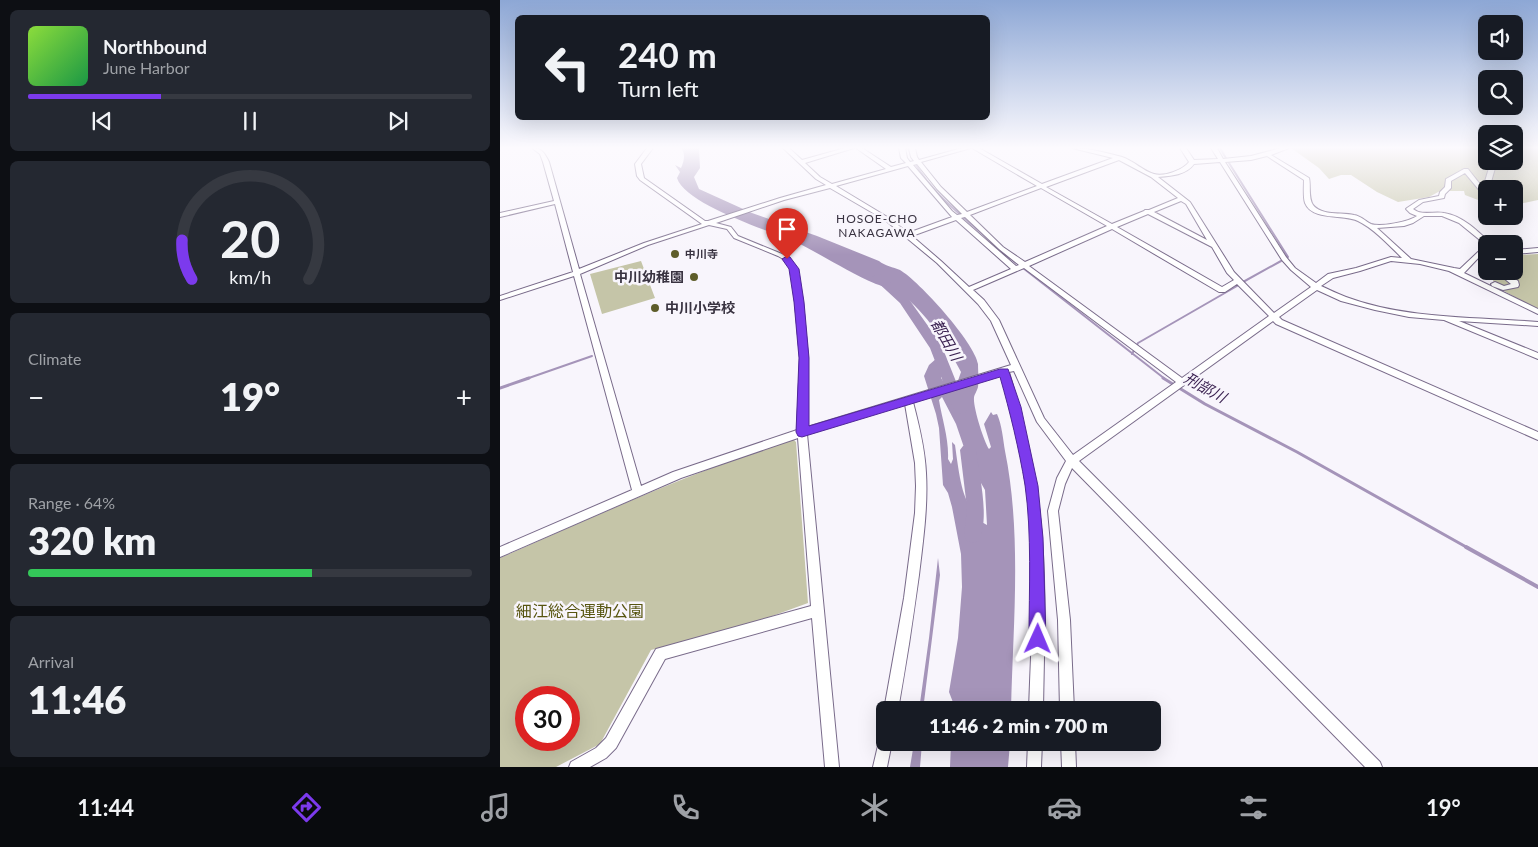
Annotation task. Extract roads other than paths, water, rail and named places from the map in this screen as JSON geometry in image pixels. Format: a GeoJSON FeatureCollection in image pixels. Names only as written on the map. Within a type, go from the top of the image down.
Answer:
{"type":"FeatureCollection","features":[{"type":"Feature","properties":{"kind":"street"},"geometry":{"type":"LineString","coordinates":[[551,184],[637,492]]}},
{"type":"Feature","properties":{"kind":"street"},"geometry":{"type":"LineString","coordinates":[[652,184],[711,223],[729,228],[736,237],[787,259],[794,269],[804,358],[802,432],[832,767]]}},
{"type":"Feature","properties":{"kind":"street"},"geometry":{"type":"LineString","coordinates":[[828,184],[887,219],[940,262],[981,302],[995,320],[1040,420],[1072,461],[1374,767]]}},
{"type":"Feature","properties":{"kind":"street"},"geometry":{"type":"LineString","coordinates":[[500,298],[576,273],[646,244],[782,199],[840,184]]}},
{"type":"Feature","properties":{"kind":"street"},"geometry":{"type":"LineString","coordinates":[[926,184],[940,201],[1135,349],[1177,385]]}},
{"type":"Feature","properties":{"kind":"street"},"geometry":{"type":"LineString","coordinates":[[935,184],[961,216],[1015,269]]}},
{"type":"Feature","properties":{"kind":"street"},"geometry":{"type":"LineString","coordinates":[[1036,184],[1222,290],[1237,281]]}},
{"type":"Feature","properties":{"kind":"street"},"geometry":{"type":"LineString","coordinates":[[907,236],[1050,184]]}},
{"type":"Feature","properties":{"kind":"street"},"geometry":{"type":"LineString","coordinates":[[1163,184],[1188,202],[1237,281],[1266,307],[1279,322],[1538,436]]}},
{"type":"Feature","properties":{"kind":"street"},"geometry":{"type":"LineString","coordinates":[[1237,184],[1287,262],[1299,276],[1316,286],[1372,308],[1413,315],[1538,324]]}},
{"type":"Feature","properties":{"kind":"street"},"geometry":{"type":"LineString","coordinates":[[1308,184],[1310,206],[1324,214],[1359,219],[1408,260]]}},
{"type":"Feature","properties":{"kind":"street"},"geometry":{"type":"LineString","coordinates":[[1448,184],[1448,188],[1442,193],[1442,197],[1421,201],[1408,209],[1412,213],[1422,215],[1444,214],[1464,222],[1478,235]]}},
{"type":"Feature","properties":{"kind":"street"},"geometry":{"type":"LineString","coordinates":[[968,290],[1182,198]]}},
{"type":"Feature","properties":{"kind":"street"},"geometry":{"type":"LineString","coordinates":[[500,215],[556,202]]}},
{"type":"Feature","properties":{"kind":"street"},"geometry":{"type":"LineString","coordinates":[[1148,211],[1215,247]]}},
{"type":"Feature","properties":{"kind":"street"},"geometry":{"type":"LineString","coordinates":[[1368,226],[1406,224],[1422,215]]}},
{"type":"Feature","properties":{"kind":"street"},"geometry":{"type":"LineString","coordinates":[[1523,251],[1538,250]]}},
{"type":"Feature","properties":{"kind":"street"},"geometry":{"type":"LineString","coordinates":[[1462,271],[1478,255]]}},
{"type":"Feature","properties":{"kind":"street"},"geometry":{"type":"LineString","coordinates":[[1067,701],[1064,620],[1053,511],[1064,476],[1072,461],[1331,276],[1358,270],[1380,261],[1391,259],[1439,265],[1499,291],[1538,312]]}},
{"type":"Feature","properties":{"kind":"street"},"geometry":{"type":"LineString","coordinates":[[1451,269],[1478,278]]}},
{"type":"Feature","properties":{"kind":"street"},"geometry":{"type":"LineString","coordinates":[[1484,280],[1503,288],[1515,285],[1511,280]]}},
{"type":"Feature","properties":{"kind":"street"},"geometry":{"type":"LineString","coordinates":[[1441,317],[1538,356]]}},
{"type":"Feature","properties":{"kind":"street"},"geometry":{"type":"LineString","coordinates":[[500,552],[677,475],[802,432],[1016,367]]}},
{"type":"Feature","properties":{"kind":"street"},"geometry":{"type":"LineString","coordinates":[[1001,372],[1023,443],[1032,486],[1035,518],[1038,621],[1036,701]]}},
{"type":"Feature","properties":{"kind":"street"},"geometry":{"type":"LineString","coordinates":[[893,701],[905,634],[917,547],[920,506],[920,457],[909,400]]}},
{"type":"Feature","properties":{"kind":"street"},"geometry":{"type":"LineString","coordinates":[[576,767],[611,744],[661,654],[818,610]]}},
{"type":"Feature","properties":{"kind":"street"},"geometry":{"type":"LineString","coordinates":[[880,767],[883,751]]}},
{"type":"Feature","properties":{"kind":"street"},"geometry":{"type":"LineString","coordinates":[[1034,767],[1035,751]]}},
{"type":"Feature","properties":{"kind":"street"},"geometry":{"type":"LineString","coordinates":[[1068,751],[1069,767]]}},
{"type":"Feature","properties":{"kind":"water"},"geometry":{"type":"Polygon","coordinates":[[[681,184],[697,184],[699,189],[752,213],[817,236],[900,270],[920,286],[945,313],[975,354],[978,364],[978,388],[974,396],[977,416],[989,449],[991,447],[984,424],[991,412],[993,415],[997,414],[1002,432],[1010,483],[1015,547],[1011,701],[952,701],[949,692],[958,638],[962,587],[961,554],[952,507],[948,493],[943,485],[939,428],[924,376],[929,365],[937,358],[941,369],[941,378],[953,395],[961,372],[950,351],[927,319],[910,301],[898,292],[857,275],[802,245],[713,208],[697,198],[681,184]],[[942,397],[939,400],[948,459],[951,464],[953,459],[952,442],[955,445],[964,494],[970,505],[969,515],[987,525],[985,490],[969,462],[956,424],[942,397]]]}},
{"type":"Feature","properties":{"kind":"water"},"geometry":{"type":"Polygon","coordinates":[[[938,558],[940,575],[924,701],[920,701],[938,558]]]}},
{"type":"Feature","properties":{"kind":"water"},"geometry":{"type":"Polygon","coordinates":[[[913,751],[921,751],[920,767],[910,767],[913,751]]]}},
{"type":"Feature","properties":{"kind":"water"},"geometry":{"type":"Polygon","coordinates":[[[951,751],[1009,751],[1008,767],[950,767],[951,751]]]}},
{"type":"Feature","properties":{"kind":"waterway","name":"刑部川"},"geometry":{"type":"LineString","coordinates":[[929,184],[957,212],[994,244]]}},
{"type":"Feature","properties":{"kind":"waterway"},"geometry":{"type":"LineString","coordinates":[[1242,184],[1288,257]]}},
{"type":"Feature","properties":{"kind":"waterway","name":"刑部川"},"geometry":{"type":"LineString","coordinates":[[1000,250],[1132,353]]}},
{"type":"Feature","properties":{"kind":"waterway"},"geometry":{"type":"LineString","coordinates":[[1243,282],[1281,261]]}},
{"type":"Feature","properties":{"kind":"waterway","name":"都田川"},"geometry":{"type":"LineString","coordinates":[[878,277],[904,301],[936,347],[960,409]]}},
{"type":"Feature","properties":{"kind":"waterway"},"geometry":{"type":"LineString","coordinates":[[1132,353],[1138,343],[1237,286]]}},
{"type":"Feature","properties":{"kind":"waterway","name":"刑部川"},"geometry":{"type":"LineString","coordinates":[[1132,353],[1165,379]]}},
{"type":"Feature","properties":{"kind":"waterway"},"geometry":{"type":"LineString","coordinates":[[526,379],[592,356]]}},
{"type":"Feature","properties":{"kind":"waterway"},"geometry":{"type":"LineString","coordinates":[[500,388],[529,378]]}},
{"type":"Feature","properties":{"kind":"waterway","name":"刑部川"},"geometry":{"type":"LineString","coordinates":[[1163,378],[1205,404],[1297,452],[1468,548]]}},
{"type":"Feature","properties":{"kind":"waterway","name":"都田川"},"geometry":{"type":"LineString","coordinates":[[968,450],[975,508],[973,535]]}},
{"type":"Feature","properties":{"kind":"waterway","name":"刑部川"},"geometry":{"type":"LineString","coordinates":[[1466,547],[1538,587]]}},
{"type":"Feature","properties":{"kind":"place","name":"中川寺"},"geometry":{"type":"Point","coordinates":[675,254]}},
{"type":"Feature","properties":{"kind":"place","name":"中川幼稚園"},"geometry":{"type":"Point","coordinates":[694,277]}},
{"type":"Feature","properties":{"kind":"place","name":"中川小学校"},"geometry":{"type":"Point","coordinates":[655,308]}},
{"type":"Feature","properties":{"kind":"district","name":"HOSOE-CHO NAKAGAWA"},"geometry":{"type":"Point","coordinates":[877,226]}},
{"type":"Feature","properties":{"kind":"park label","name":"細江総合運動公園"},"geometry":{"type":"Point","coordinates":[580,611]}}]}
